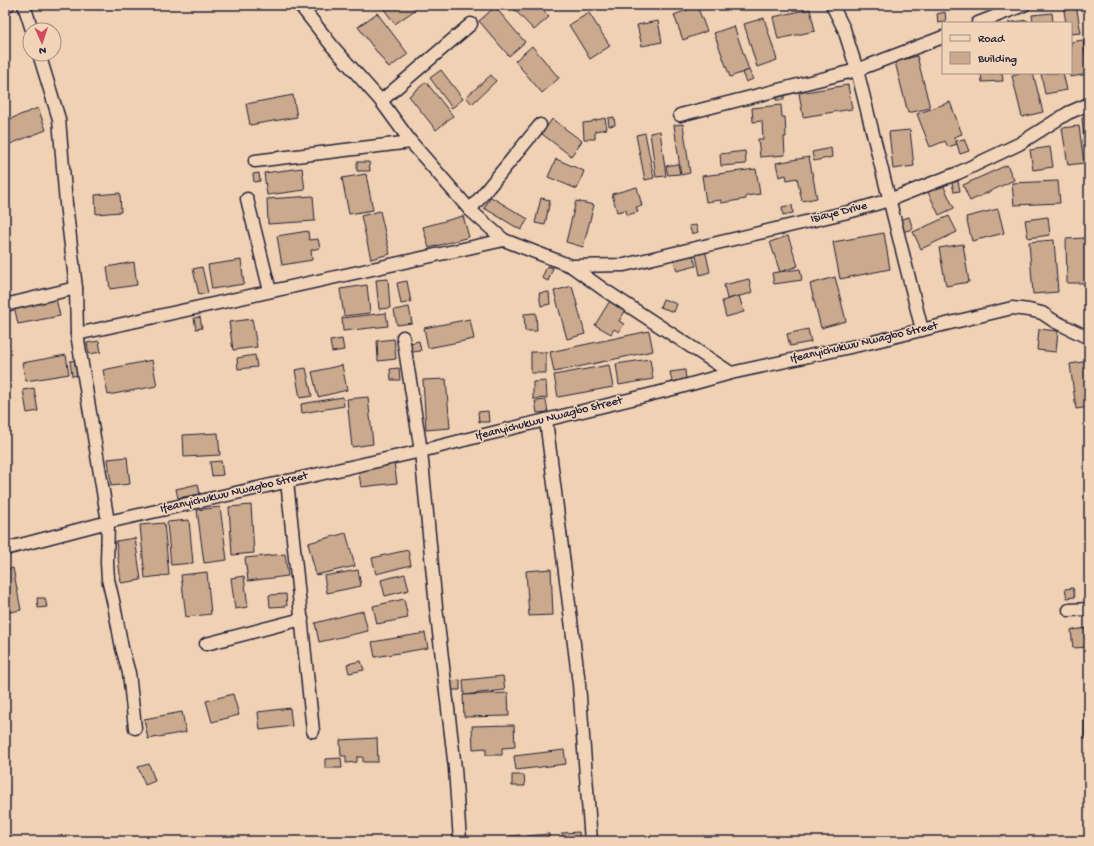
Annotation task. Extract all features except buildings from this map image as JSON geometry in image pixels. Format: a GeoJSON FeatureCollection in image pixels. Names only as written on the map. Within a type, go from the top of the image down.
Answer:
{"type":"FeatureCollection","features":[{"type":"Feature","properties":{"kind":"street"},"geometry":{"type":"LineString","coordinates":[[24,5],[29,22]]}},
{"type":"Feature","properties":{"kind":"street"},"geometry":{"type":"LineString","coordinates":[[300,5],[333,47],[381,102],[411,142],[470,210],[504,240],[571,266],[603,289],[731,373]]}},
{"type":"Feature","properties":{"kind":"street"},"geometry":{"type":"LineString","coordinates":[[832,5],[844,29],[857,70],[922,330]]}},
{"type":"Feature","properties":{"kind":"street"},"geometry":{"type":"LineString","coordinates":[[981,22],[1024,5]]}},
{"type":"Feature","properties":{"kind":"street"},"geometry":{"type":"LineString","coordinates":[[381,102],[471,24]]}},
{"type":"Feature","properties":{"kind":"street"},"geometry":{"type":"LineString","coordinates":[[680,115],[857,70],[942,37]]}},
{"type":"Feature","properties":{"kind":"street"},"geometry":{"type":"LineString","coordinates":[[41,62],[59,119],[66,204],[76,288],[77,334],[108,522],[108,580],[122,648],[129,673],[135,728]]}},
{"type":"Feature","properties":{"kind":"street","name":"Isiaye Drive"},"geometry":{"type":"LineString","coordinates":[[571,266],[624,265],[852,211],[889,200],[958,173],[1019,144],[1068,113],[1089,104]]}},
{"type":"Feature","properties":{"kind":"street"},"geometry":{"type":"LineString","coordinates":[[470,210],[540,125]]}},
{"type":"Feature","properties":{"kind":"street"},"geometry":{"type":"LineString","coordinates":[[255,161],[411,142]]}},
{"type":"Feature","properties":{"kind":"street"},"geometry":{"type":"LineString","coordinates":[[247,199],[270,291]]}},
{"type":"Feature","properties":{"kind":"street"},"geometry":{"type":"LineString","coordinates":[[77,334],[504,240]]}},
{"type":"Feature","properties":{"kind":"street"},"geometry":{"type":"LineString","coordinates":[[5,305],[76,288]]}},
{"type":"Feature","properties":{"kind":"street","name":"Ifeanyichukwu Nwagbo Street"},"geometry":{"type":"LineString","coordinates":[[5,549],[108,522],[421,451],[677,388],[731,373],[1012,308],[1042,313],[1054,321],[1089,338]]}},
{"type":"Feature","properties":{"kind":"street"},"geometry":{"type":"LineString","coordinates":[[403,337],[421,451],[436,607],[455,768],[460,841]]}},
{"type":"Feature","properties":{"kind":"street"},"geometry":{"type":"LineString","coordinates":[[546,420],[579,684],[591,841]]}},
{"type":"Feature","properties":{"kind":"street"},"geometry":{"type":"LineString","coordinates":[[287,481],[314,731]]}},
{"type":"Feature","properties":{"kind":"street"},"geometry":{"type":"LineString","coordinates":[[1069,610],[1089,609]]}},
{"type":"Feature","properties":{"kind":"street"},"geometry":{"type":"LineString","coordinates":[[206,644],[302,619]]}}]}
